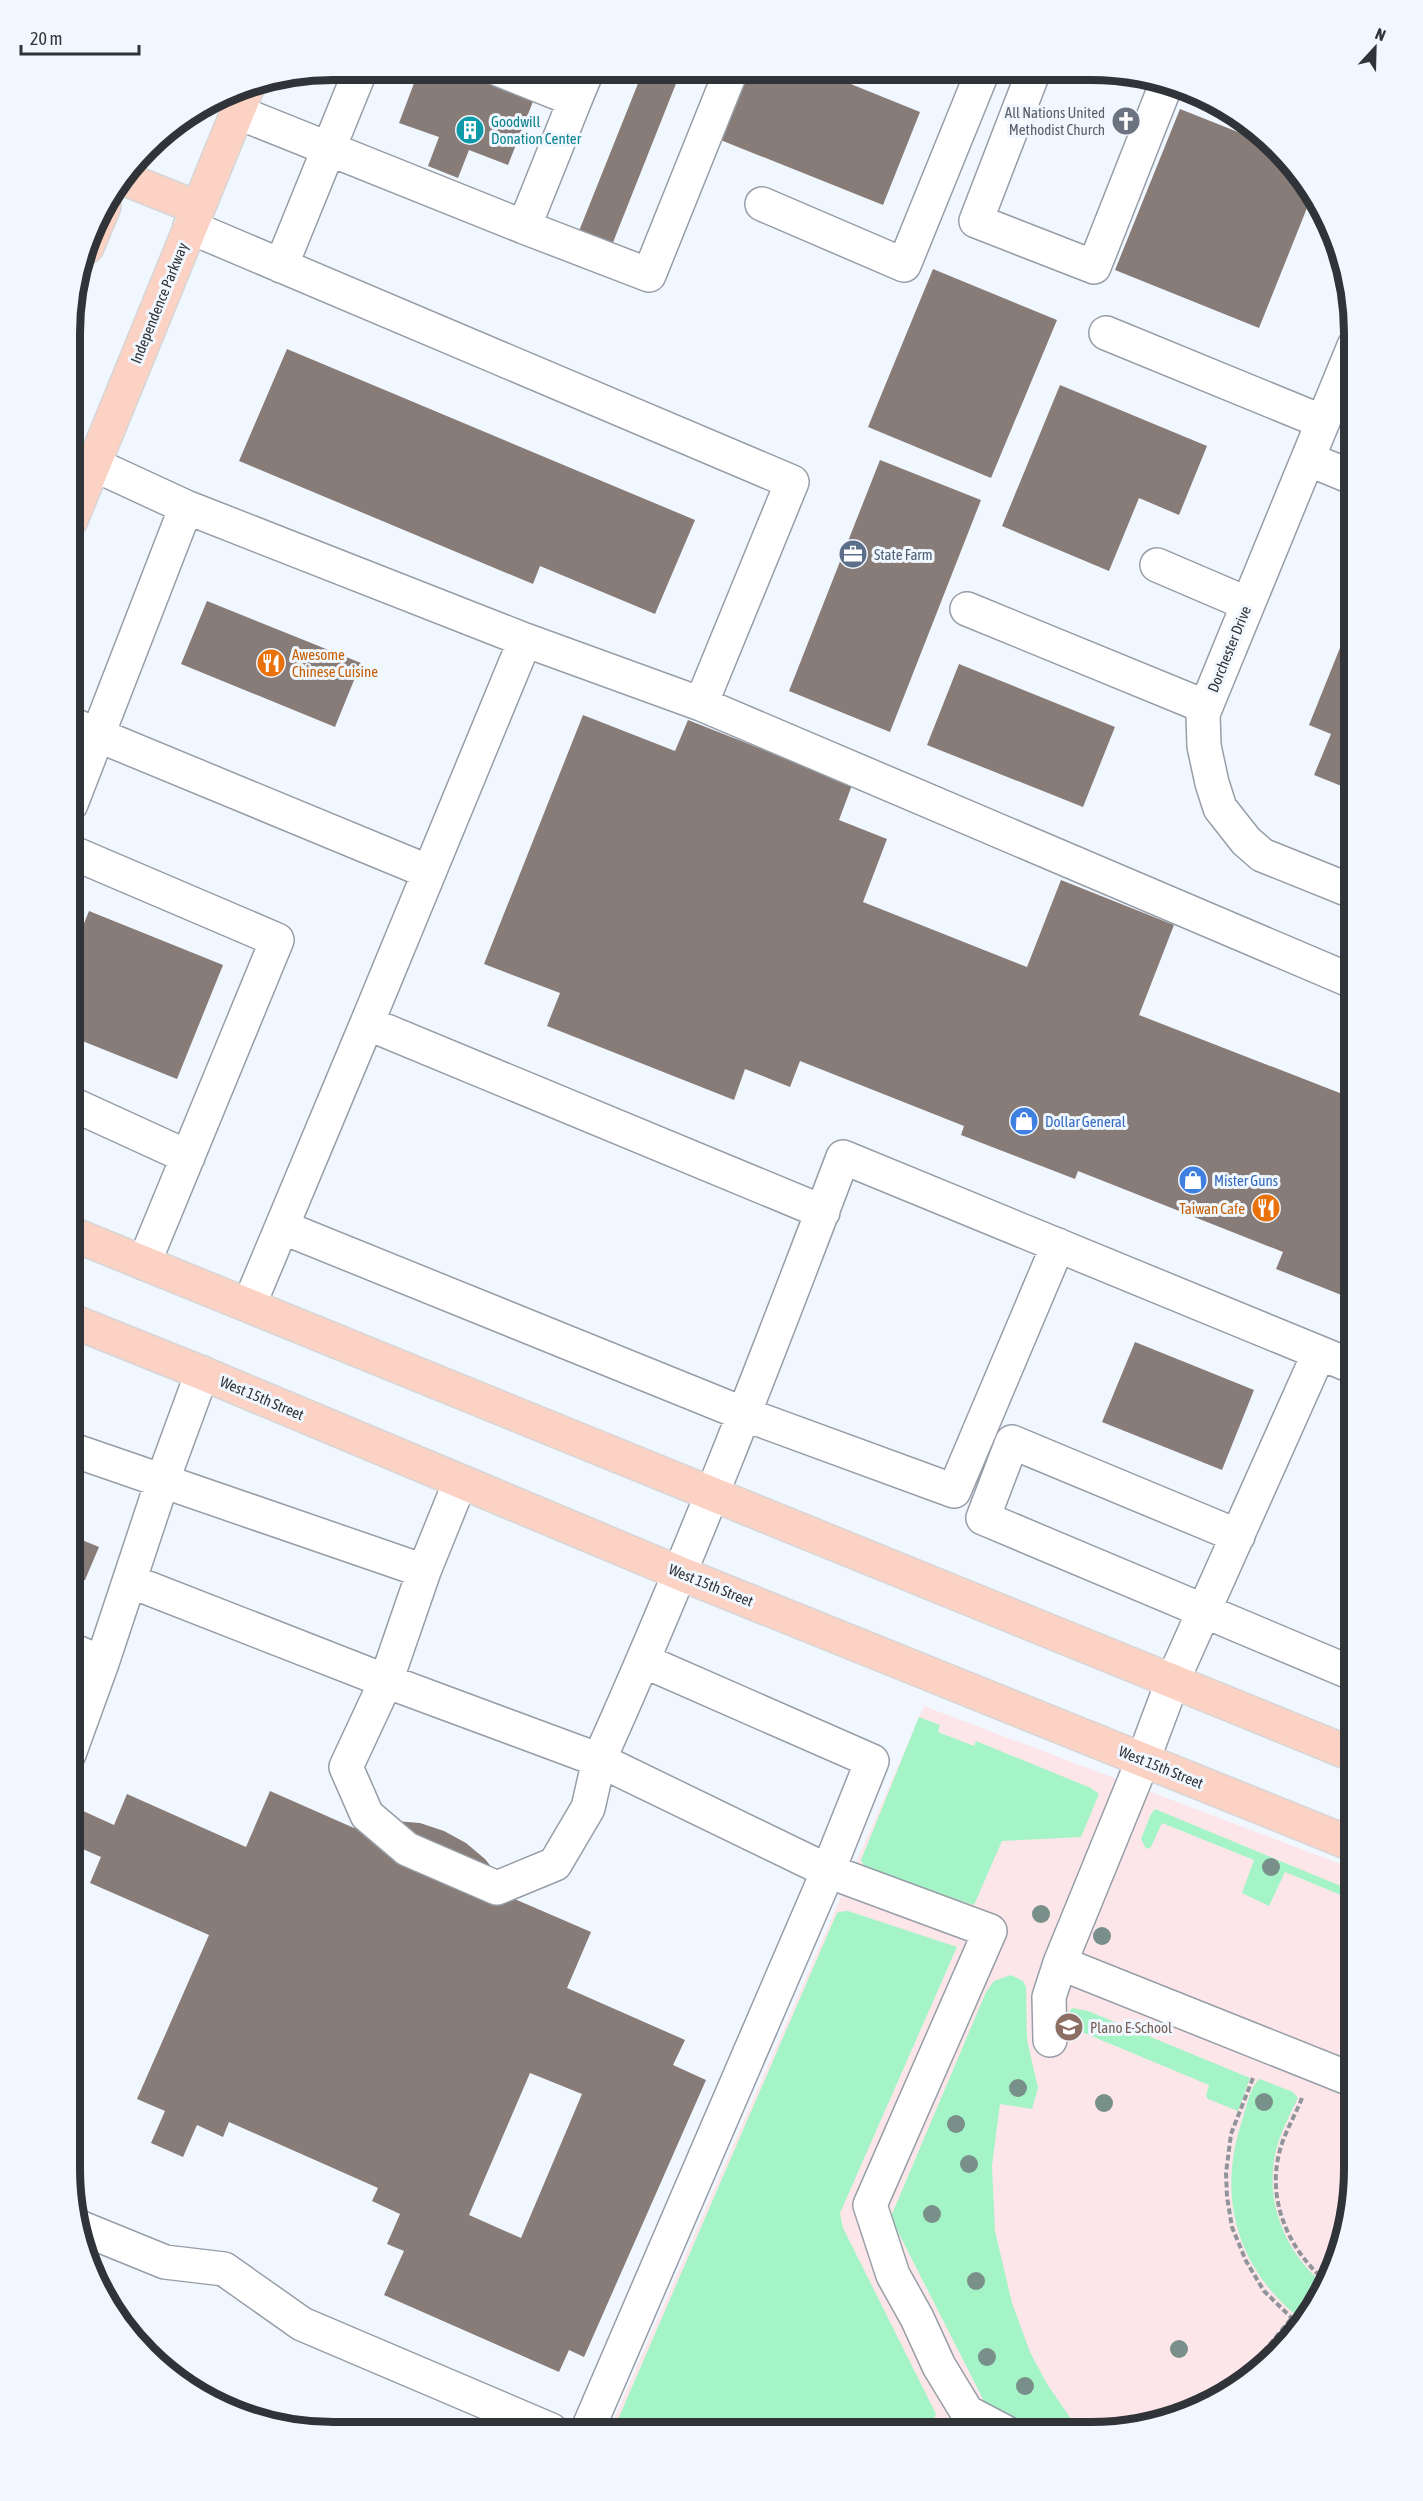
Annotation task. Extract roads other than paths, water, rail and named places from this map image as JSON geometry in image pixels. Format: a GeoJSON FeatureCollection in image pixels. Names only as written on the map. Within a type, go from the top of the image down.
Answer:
{"type":"FeatureCollection","features":[{"type":"Feature","properties":{"kind":"main road","name":"Independence Parkway"},"geometry":{"type":"LineString","coordinates":[[80,497],[242,99]]}},
{"type":"Feature","properties":{"kind":"main road"},"geometry":{"type":"LineString","coordinates":[[130,181],[194,218]]}},
{"type":"Feature","properties":{"kind":"main road"},"geometry":{"type":"LineString","coordinates":[[80,1237],[1344,1751]]}},
{"type":"Feature","properties":{"kind":"main road","name":"West 15th Street"},"geometry":{"type":"LineString","coordinates":[[80,1324],[201,1372],[679,1573],[1344,1841]]}},
{"type":"Feature","properties":{"kind":"street"},"geometry":{"type":"LineString","coordinates":[[281,266],[356,80]]}},
{"type":"Feature","properties":{"kind":"street"},"geometry":{"type":"LineString","coordinates":[[524,227],[581,85],[554,80]]}},
{"type":"Feature","properties":{"kind":"street"},"geometry":{"type":"LineString","coordinates":[[242,99],[328,149],[649,275],[727,80]]}},
{"type":"Feature","properties":{"kind":"street"},"geometry":{"type":"LineString","coordinates":[[762,204],[904,265],[979,80]]}},
{"type":"Feature","properties":{"kind":"street"},"geometry":{"type":"LineString","coordinates":[[1021,80],[976,221],[1094,267],[1164,90]]}},
{"type":"Feature","properties":{"kind":"street"},"geometry":{"type":"LineString","coordinates":[[194,218],[281,266],[792,482],[701,704]]}},
{"type":"Feature","properties":{"kind":"street"},"geometry":{"type":"LineString","coordinates":[[1107,333],[1336,409]]}},
{"type":"Feature","properties":{"kind":"street","name":"Dorchester Drive"},"geometry":{"type":"LineString","coordinates":[[1344,381],[1336,409],[1308,459],[1203,714],[1204,746],[1220,808],[1246,841],[1263,855],[1344,888]]}},
{"type":"Feature","properties":{"kind":"street"},"geometry":{"type":"LineString","coordinates":[[1308,459],[1344,474]]}},
{"type":"Feature","properties":{"kind":"street"},"geometry":{"type":"LineString","coordinates":[[93,464],[186,507],[525,640],[701,704],[1344,978]]}},
{"type":"Feature","properties":{"kind":"street"},"geometry":{"type":"LineString","coordinates":[[80,748],[83,729],[186,507]]}},
{"type":"Feature","properties":{"kind":"street"},"geometry":{"type":"LineString","coordinates":[[1157,565],[1248,604]]}},
{"type":"Feature","properties":{"kind":"street"},"geometry":{"type":"LineString","coordinates":[[967,609],[1206,707]]}},
{"type":"Feature","properties":{"kind":"street"},"geometry":{"type":"LineString","coordinates":[[249,1305],[525,640]]}},
{"type":"Feature","properties":{"kind":"street"},"geometry":{"type":"LineString","coordinates":[[83,729],[429,872]]}},
{"type":"Feature","properties":{"kind":"street"},"geometry":{"type":"LineString","coordinates":[[80,856],[277,940],[144,1263]]}},
{"type":"Feature","properties":{"kind":"street"},"geometry":{"type":"LineString","coordinates":[[367,1023],[823,1212]]}},
{"type":"Feature","properties":{"kind":"street"},"geometry":{"type":"LineString","coordinates":[[80,1108],[188,1157]]}},
{"type":"Feature","properties":{"kind":"street"},"geometry":{"type":"LineString","coordinates":[[460,1482],[424,1571],[386,1681],[346,1767],[367,1815],[407,1848],[497,1888],[555,1864],[588,1808],[599,1760],[644,1661],[713,1493],[843,1158],[1344,1363]]}},
{"type":"Feature","properties":{"kind":"street"},"geometry":{"type":"LineString","coordinates":[[282,1227],[744,1414],[954,1491],[1058,1245]]}},
{"type":"Feature","properties":{"kind":"street"},"geometry":{"type":"LineString","coordinates":[[1050,2040],[1049,1997],[1060,1963],[1143,1760],[1173,1680],[1319,1353]]}},
{"type":"Feature","properties":{"kind":"street"},"geometry":{"type":"LineString","coordinates":[[80,1724],[201,1372]]}},
{"type":"Feature","properties":{"kind":"street"},"geometry":{"type":"LineString","coordinates":[[1238,1536],[1012,1442],[983,1518],[1344,1670]]}},
{"type":"Feature","properties":{"kind":"street"},"geometry":{"type":"LineString","coordinates":[[80,1453],[424,1571]]}},
{"type":"Feature","properties":{"kind":"street"},"geometry":{"type":"LineString","coordinates":[[130,1581],[386,1681],[599,1760],[828,1871],[990,1931],[870,2205],[892,2275],[917,2318],[939,2366],[967,2412],[986,2422]]}},
{"type":"Feature","properties":{"kind":"street"},"geometry":{"type":"LineString","coordinates":[[80,1653],[102,1663]]}},
{"type":"Feature","properties":{"kind":"street"},"geometry":{"type":"LineString","coordinates":[[591,2422],[828,1871],[872,1761],[644,1661]]}},
{"type":"Feature","properties":{"kind":"street"},"geometry":{"type":"LineString","coordinates":[[1060,1963],[1344,2076]]}},
{"type":"Feature","properties":{"kind":"street"},"geometry":{"type":"LineString","coordinates":[[87,2230],[165,2262],[224,2269],[302,2324],[532,2422]]}},
{"type":"Feature","properties":{"kind":"place","name":"All Nations United Methodist Church"},"geometry":{"type":"Point","coordinates":[1126,121]}},
{"type":"Feature","properties":{"kind":"place","name":"Goodwill Donation Center"},"geometry":{"type":"Point","coordinates":[470,130]}},
{"type":"Feature","properties":{"kind":"place","name":"State Farm"},"geometry":{"type":"Point","coordinates":[853,554]}},
{"type":"Feature","properties":{"kind":"place","name":"Awesome Chinese Cuisine"},"geometry":{"type":"Point","coordinates":[271,663]}},
{"type":"Feature","properties":{"kind":"place","name":"Dollar General"},"geometry":{"type":"Point","coordinates":[1024,1121]}},
{"type":"Feature","properties":{"kind":"place","name":"Mister Guns"},"geometry":{"type":"Point","coordinates":[1193,1180]}},
{"type":"Feature","properties":{"kind":"place","name":"Taiwan Cafe"},"geometry":{"type":"Point","coordinates":[1266,1208]}},
{"type":"Feature","properties":{"kind":"place","name":"Plano E-School"},"geometry":{"type":"Point","coordinates":[1069,2027]}}]}
